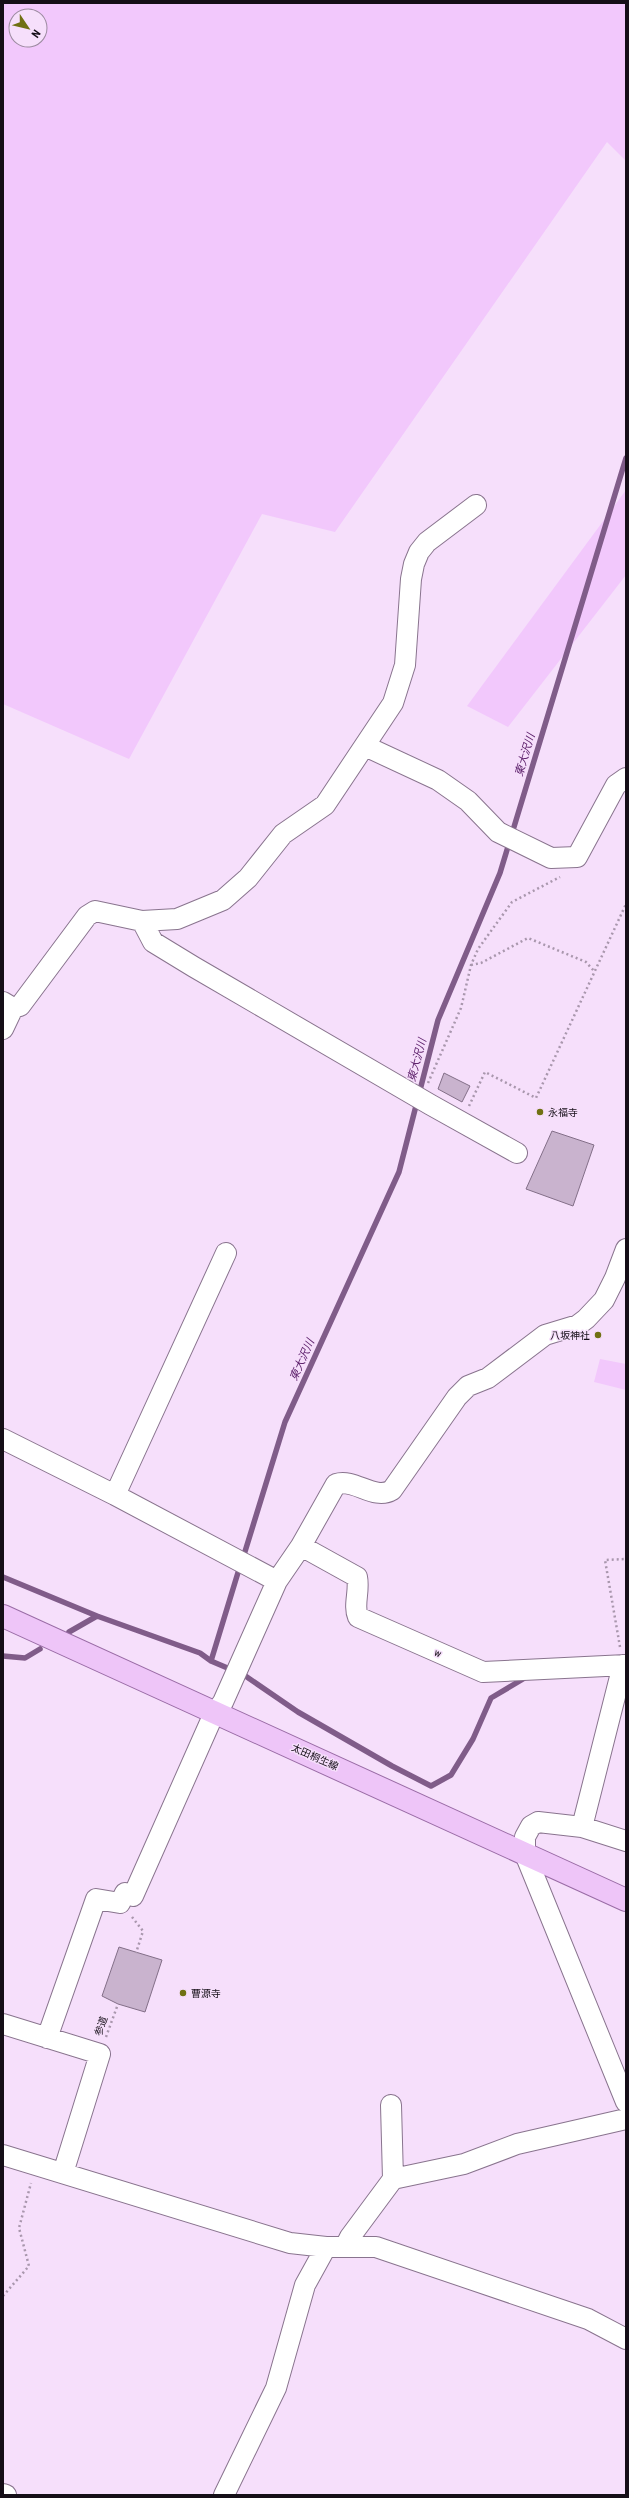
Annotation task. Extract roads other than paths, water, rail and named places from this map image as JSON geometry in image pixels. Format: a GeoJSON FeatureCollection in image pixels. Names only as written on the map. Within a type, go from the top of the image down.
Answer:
{"type":"FeatureCollection","features":[{"type":"Feature","properties":{"kind":"main road","name":"太田桐生線"},"geometry":{"type":"LineString","coordinates":[[3,1616],[217,1712],[626,1900]]}},
{"type":"Feature","properties":{"kind":"street"},"geometry":{"type":"LineString","coordinates":[[3,1029],[8,1005],[20,1006],[87,916],[95,911],[142,921],[177,919],[223,900],[248,878],[283,834],[325,805],[393,703],[399,688],[405,665],[414,564],[427,542],[476,505]]}},
{"type":"Feature","properties":{"kind":"street"},"geometry":{"type":"LineString","coordinates":[[365,746],[438,780],[468,801],[498,832],[551,858],[576,857],[616,785],[626,778]]}},
{"type":"Feature","properties":{"kind":"street"},"geometry":{"type":"LineString","coordinates":[[142,921],[153,942],[422,1100],[517,1153]]}},
{"type":"Feature","properties":{"kind":"street"},"geometry":{"type":"LineString","coordinates":[[47,2038],[96,1899],[120,1903],[124,1893],[133,1896],[212,1718],[217,1712],[238,1670],[277,1581],[301,1546],[336,1484],[347,1483],[379,1494],[392,1490],[456,1397],[468,1386],[488,1378],[545,1335],[578,1325],[586,1319],[604,1300],[615,1278],[626,1249]]}},
{"type":"Feature","properties":{"kind":"street"},"geometry":{"type":"LineString","coordinates":[[115,1495],[226,1253]]}},
{"type":"Feature","properties":{"kind":"street"},"geometry":{"type":"LineString","coordinates":[[3,1439],[115,1495],[277,1581]]}},
{"type":"Feature","properties":{"kind":"street","name":"w"},"geometry":{"type":"LineString","coordinates":[[301,1546],[357,1577],[359,1587],[355,1611],[358,1617],[483,1672],[623,1670]]}},
{"type":"Feature","properties":{"kind":"street"},"geometry":{"type":"LineString","coordinates":[[582,1827],[623,1670]]}},
{"type":"Feature","properties":{"kind":"street"},"geometry":{"type":"LineString","coordinates":[[626,1841],[582,1827],[538,1822],[531,1826],[525,1837],[525,1854],[626,2102]]}},
{"type":"Feature","properties":{"kind":"street"},"geometry":{"type":"LineString","coordinates":[[3,2024],[100,2054],[63,2173]]}},
{"type":"Feature","properties":{"kind":"street"},"geometry":{"type":"LineString","coordinates":[[224,2495],[276,2388],[305,2285],[336,2247],[350,2236],[393,2179],[391,2106]]}},
{"type":"Feature","properties":{"kind":"street"},"geometry":{"type":"LineString","coordinates":[[393,2179],[464,2164],[517,2144],[626,2119]]}},
{"type":"Feature","properties":{"kind":"street"},"geometry":{"type":"LineString","coordinates":[[3,2155],[290,2243],[336,2247],[376,2247],[588,2319],[626,2338]]}},
{"type":"Feature","properties":{"kind":"waterway","name":"東大沢川"},"geometry":{"type":"LineString","coordinates":[[243,1558],[285,1422],[399,1172],[438,1020],[500,873],[626,458]]}},
{"type":"Feature","properties":{"kind":"waterway","name":"東大沢川"},"geometry":{"type":"LineString","coordinates":[[211,1661],[240,1566]]}},
{"type":"Feature","properties":{"kind":"waterway"},"geometry":{"type":"LineString","coordinates":[[3,1577],[97,1616]]}},
{"type":"Feature","properties":{"kind":"waterway"},"geometry":{"type":"LineString","coordinates":[[69,1632],[97,1616],[200,1653],[211,1661],[244,1675],[298,1712],[392,1766],[431,1786],[451,1775],[473,1739],[491,1698],[523,1679]]}},
{"type":"Feature","properties":{"kind":"waterway"},"geometry":{"type":"LineString","coordinates":[[3,1656],[25,1658],[40,1649]]}},
{"type":"Feature","properties":{"kind":"place","name":"永福寺"},"geometry":{"type":"Point","coordinates":[540,1112]}},
{"type":"Feature","properties":{"kind":"place","name":"八坂神社"},"geometry":{"type":"Point","coordinates":[598,1335]}},
{"type":"Feature","properties":{"kind":"place","name":"曹源寺"},"geometry":{"type":"Point","coordinates":[183,1993]}}]}
